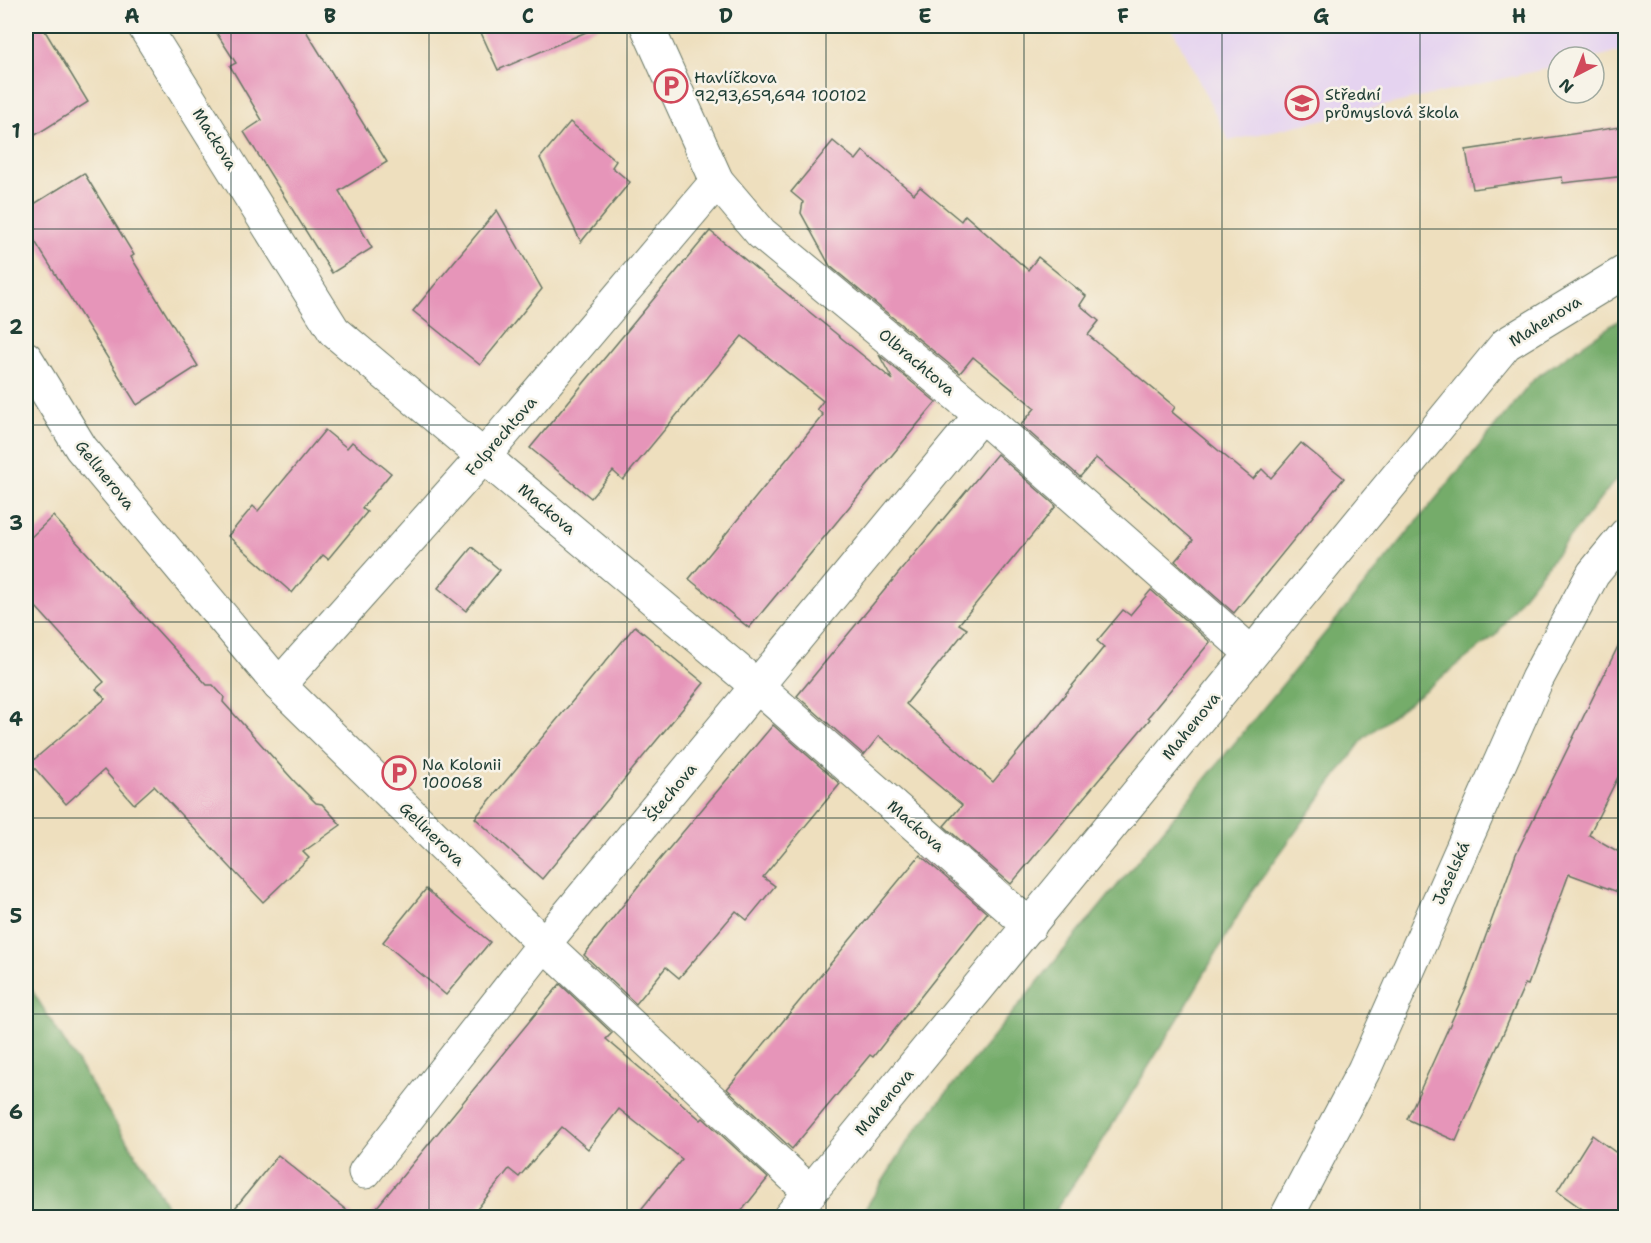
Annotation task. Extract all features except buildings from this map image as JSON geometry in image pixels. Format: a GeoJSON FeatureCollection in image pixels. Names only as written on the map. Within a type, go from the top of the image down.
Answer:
{"type":"FeatureCollection","features":[{"type":"Feature","properties":{"kind":"street","name":"Mackova"},"geometry":{"type":"LineString","coordinates":[[144,26],[334,331],[758,687],[1030,926]]}},
{"type":"Feature","properties":{"kind":"street","name":"Olbrachtova"},"geometry":{"type":"LineString","coordinates":[[647,26],[717,181],[761,233],[981,415],[1250,652]]}},
{"type":"Feature","properties":{"kind":"street","name":"Folprechtova"},"geometry":{"type":"LineString","coordinates":[[279,685],[484,456],[717,181]]}},
{"type":"Feature","properties":{"kind":"street","name":"Mahenova"},"geometry":{"type":"LineString","coordinates":[[789,1218],[1030,926],[1250,652],[1506,344],[1626,271]]}},
{"type":"Feature","properties":{"kind":"street","name":"Gellnerova"},"geometry":{"type":"LineString","coordinates":[[26,358],[81,448],[279,685],[544,944],[810,1192]]}},
{"type":"Feature","properties":{"kind":"street","name":"Štechova"},"geometry":{"type":"LineString","coordinates":[[365,1172],[544,944],[981,415]]}},
{"type":"Feature","properties":{"kind":"street","name":"Jaselská"},"geometry":{"type":"LineString","coordinates":[[1286,1218],[1364,1070],[1537,679],[1593,574],[1626,534]]}},
{"type":"Feature","properties":{"kind":"shaded area","name":"Střední průmyslová škola"},"geometry":{"type":"Polygon","coordinates":[[[1171,26],[1625,26],[1625,50],[1606,55],[1606,45],[1546,45],[1546,69],[1229,141],[1171,26]]]}},
{"type":"Feature","properties":{"kind":"green space"},"geometry":{"type":"Polygon","coordinates":[[[1625,316],[1625,468],[1515,606],[1497,634],[1364,738],[1251,893],[1178,1019],[1098,1148],[1051,1217],[860,1217],[912,1135],[1535,378],[1625,316]]]}},
{"type":"Feature","properties":{"kind":"green space"},"geometry":{"type":"Polygon","coordinates":[[[26,981],[156,1187],[172,1217],[26,1217],[26,981]]]}},
{"type":"Feature","properties":{"kind":"place","name":"Havlíčkova 92,93,659,694 100102"},"geometry":{"type":"Point","coordinates":[671,86]}},
{"type":"Feature","properties":{"kind":"place","name":"Střední průmyslová škola"},"geometry":{"type":"Point","coordinates":[1302,103]}},
{"type":"Feature","properties":{"kind":"place","name":"Na Kolonii 100068"},"geometry":{"type":"Point","coordinates":[399,773]}}]}
